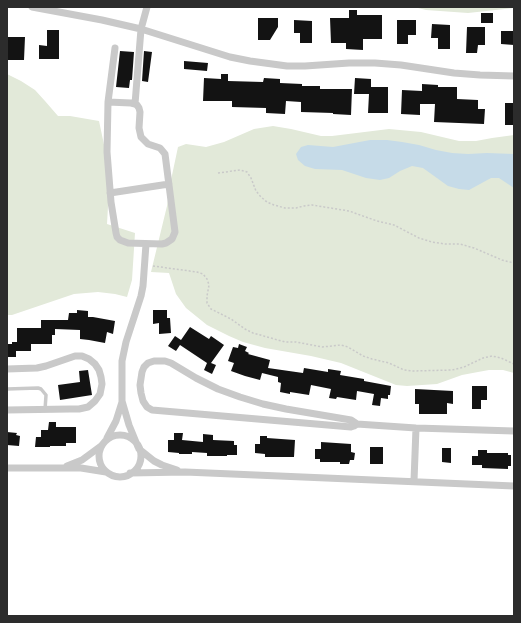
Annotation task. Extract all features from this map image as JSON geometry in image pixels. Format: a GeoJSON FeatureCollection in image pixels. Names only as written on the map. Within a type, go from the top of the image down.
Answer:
{"type":"FeatureCollection","features":[{"type":"Feature","properties":{"kind":"street"},"geometry":{"type":"LineString","coordinates":[[32,7],[141,29],[250,62],[305,66],[375,63],[401,65],[454,73],[514,76]]}},
{"type":"Feature","properties":{"kind":"street"},"geometry":{"type":"LineString","coordinates":[[135,104],[141,29],[147,7]]}},
{"type":"Feature","properties":{"kind":"street"},"geometry":{"type":"LineString","coordinates":[[108,102],[138,105],[141,137],[148,144],[160,148],[165,154],[174,228],[174,235],[166,243],[128,243],[117,237],[114,227],[107,152],[108,102],[115,48]]}},
{"type":"Feature","properties":{"kind":"street"},"geometry":{"type":"LineString","coordinates":[[110,193],[169,184]]}},
{"type":"Feature","properties":{"kind":"street"},"geometry":{"type":"LineString","coordinates":[[107,472],[99,460],[100,450],[116,422],[122,402],[122,361],[126,342],[141,296],[146,244]]}},
{"type":"Feature","properties":{"kind":"street"},"geometry":{"type":"LineString","coordinates":[[7,369],[37,368],[75,356],[82,356],[95,364],[99,370],[102,384],[100,394],[88,407],[79,409],[7,410]]}},
{"type":"Feature","properties":{"kind":"street"},"geometry":{"type":"LineString","coordinates":[[357,424],[351,427],[152,410],[147,407],[143,401],[140,385],[142,372],[148,363],[154,361],[165,361],[203,382],[240,397],[286,409],[351,420],[357,424],[416,428],[514,431]]}},
{"type":"Feature","properties":{"kind":"street"},"geometry":{"type":"LineString","coordinates":[[7,468],[81,468],[107,472],[115,476],[127,475],[136,468],[140,457],[139,448],[122,402]]}},
{"type":"Feature","properties":{"kind":"street"},"geometry":{"type":"LineString","coordinates":[[414,481],[416,428]]}},
{"type":"Feature","properties":{"kind":"street"},"geometry":{"type":"LineString","coordinates":[[57,468],[82,460],[112,436],[122,435],[132,439],[139,448],[154,461],[170,469],[185,472]]}},
{"type":"Feature","properties":{"kind":"street"},"geometry":{"type":"LineString","coordinates":[[130,473],[185,472],[514,486]]}},
{"type":"Feature","properties":{"kind":"lane"},"geometry":{"type":"LineString","coordinates":[[7,389],[42,389],[46,395],[45,410]]}},
{"type":"Feature","properties":{"kind":"path"},"geometry":{"type":"LineString","coordinates":[[218,173],[240,170],[247,172],[256,191],[267,202],[274,205],[285,208],[296,208],[312,205],[349,211],[377,221],[394,225],[425,240],[445,244],[460,244],[514,263]]}},
{"type":"Feature","properties":{"kind":"path"},"geometry":{"type":"LineString","coordinates":[[145,265],[203,274],[209,285],[207,303],[211,309],[231,319],[245,329],[285,342],[296,342],[322,347],[340,345],[348,347],[372,360],[390,363],[408,371],[452,370],[492,356],[514,364]]}},
{"type":"Feature","properties":{"kind":"green space"},"geometry":{"type":"Polygon","coordinates":[[[414,7],[514,8],[468,13],[426,10],[414,7]]]}},
{"type":"Feature","properties":{"kind":"green space"},"geometry":{"type":"Polygon","coordinates":[[[7,74],[35,90],[58,116],[70,116],[99,121],[106,154],[109,189],[107,224],[135,233],[132,280],[127,297],[98,292],[74,294],[12,315],[7,315],[7,74]]]}},
{"type":"Feature","properties":{"kind":"green space"},"geometry":{"type":"Polygon","coordinates":[[[273,126],[321,136],[389,129],[421,132],[459,141],[476,141],[514,135],[514,373],[503,370],[489,370],[462,375],[437,384],[407,386],[396,385],[341,363],[265,348],[243,342],[207,325],[186,308],[176,294],[169,273],[151,272],[167,206],[178,147],[186,144],[206,147],[224,142],[254,129],[273,126]]]}},
{"type":"Feature","properties":{"kind":"water"},"geometry":{"type":"Polygon","coordinates":[[[370,140],[402,142],[452,153],[514,154],[514,188],[499,178],[491,178],[469,190],[459,189],[448,186],[423,168],[412,166],[389,178],[380,180],[366,178],[342,170],[315,169],[305,166],[298,160],[296,154],[301,147],[308,145],[333,147],[370,140]]]}},
{"type":"Feature","properties":{"kind":"building"},"geometry":{"type":"Polygon","coordinates":[[[349,10],[357,10],[357,15],[382,15],[382,39],[363,39],[363,50],[346,49],[346,43],[331,43],[330,18],[349,18],[349,10]]]}},
{"type":"Feature","properties":{"kind":"building"},"geometry":{"type":"Polygon","coordinates":[[[481,13],[493,13],[493,23],[481,23],[481,13]]]}},
{"type":"Feature","properties":{"kind":"building"},"geometry":{"type":"Polygon","coordinates":[[[258,18],[278,18],[278,27],[270,40],[258,40],[258,18]]]}},
{"type":"Feature","properties":{"kind":"building"},"geometry":{"type":"Polygon","coordinates":[[[294,20],[312,21],[312,43],[300,43],[300,33],[294,33],[294,20]]]}},
{"type":"Feature","properties":{"kind":"building"},"geometry":{"type":"Polygon","coordinates":[[[397,20],[416,20],[416,35],[408,35],[408,44],[397,44],[397,20]]]}},
{"type":"Feature","properties":{"kind":"building"},"geometry":{"type":"Polygon","coordinates":[[[432,24],[450,25],[450,49],[438,49],[438,38],[431,38],[432,24]]]}},
{"type":"Feature","properties":{"kind":"building"},"geometry":{"type":"Polygon","coordinates":[[[467,27],[485,27],[485,45],[478,45],[477,53],[466,53],[467,27]]]}},
{"type":"Feature","properties":{"kind":"building"},"geometry":{"type":"Polygon","coordinates":[[[47,30],[59,30],[59,59],[39,59],[39,45],[47,46],[47,30]]]}},
{"type":"Feature","properties":{"kind":"building"},"geometry":{"type":"Polygon","coordinates":[[[501,31],[514,31],[514,45],[501,44],[501,31]]]}},
{"type":"Feature","properties":{"kind":"building"},"geometry":{"type":"Polygon","coordinates":[[[7,37],[25,37],[24,60],[7,60],[7,37]]]}},
{"type":"Feature","properties":{"kind":"building"},"geometry":{"type":"Polygon","coordinates":[[[120,51],[134,52],[132,80],[130,80],[129,88],[116,87],[120,51]]]}},
{"type":"Feature","properties":{"kind":"building"},"geometry":{"type":"Polygon","coordinates":[[[144,51],[152,52],[148,82],[142,81],[144,51]]]}},
{"type":"Feature","properties":{"kind":"building"},"geometry":{"type":"Polygon","coordinates":[[[184,61],[208,63],[207,71],[184,69],[184,61]]]}},
{"type":"Feature","properties":{"kind":"building"},"geometry":{"type":"Polygon","coordinates":[[[221,74],[228,74],[228,81],[263,82],[264,78],[280,79],[280,83],[302,84],[302,86],[320,86],[320,89],[352,89],[351,115],[301,112],[301,102],[286,101],[285,114],[266,113],[266,108],[232,107],[232,101],[203,101],[204,78],[221,79],[221,74]]]}},
{"type":"Feature","properties":{"kind":"building"},"geometry":{"type":"Polygon","coordinates":[[[355,78],[371,79],[371,87],[388,87],[388,113],[368,113],[369,94],[354,94],[355,78]]]}},
{"type":"Feature","properties":{"kind":"building"},"geometry":{"type":"Polygon","coordinates":[[[422,84],[438,85],[438,87],[457,87],[457,99],[478,100],[478,109],[485,109],[484,124],[434,122],[435,104],[420,104],[420,115],[401,114],[402,90],[422,91],[422,84]]]}},
{"type":"Feature","properties":{"kind":"building"},"geometry":{"type":"Polygon","coordinates":[[[505,103],[514,103],[514,125],[505,125],[505,103]]]}},
{"type":"Feature","properties":{"kind":"building"},"geometry":{"type":"Polygon","coordinates":[[[77,310],[88,311],[88,317],[115,321],[113,334],[107,332],[105,343],[80,339],[80,330],[55,329],[55,335],[52,335],[52,344],[31,344],[31,351],[16,351],[16,357],[8,357],[8,344],[17,342],[17,328],[41,328],[41,320],[68,320],[69,313],[77,313],[77,310]]]}},
{"type":"Feature","properties":{"kind":"building"},"geometry":{"type":"Polygon","coordinates":[[[153,310],[167,310],[167,318],[170,318],[171,333],[159,334],[159,323],[153,324],[153,310]]]}},
{"type":"Feature","properties":{"kind":"building"},"geometry":{"type":"Polygon","coordinates":[[[190,327],[209,339],[211,336],[224,345],[211,363],[216,365],[212,374],[204,370],[207,363],[180,345],[176,351],[168,346],[175,336],[181,340],[190,327]]]}},
{"type":"Feature","properties":{"kind":"building"},"geometry":{"type":"Polygon","coordinates":[[[239,344],[247,347],[245,351],[249,353],[248,354],[270,360],[268,368],[303,373],[304,368],[328,372],[328,369],[341,371],[340,375],[391,386],[390,395],[388,395],[388,399],[381,398],[380,406],[372,405],[374,394],[357,391],[356,400],[337,397],[336,399],[329,398],[331,389],[311,385],[309,395],[280,392],[281,383],[278,382],[278,377],[262,373],[260,380],[231,371],[234,363],[228,361],[233,347],[238,348],[239,344]]]}},
{"type":"Feature","properties":{"kind":"building"},"geometry":{"type":"Polygon","coordinates":[[[88,370],[92,395],[60,400],[58,385],[80,382],[79,371],[88,370]]]}},
{"type":"Feature","properties":{"kind":"building"},"geometry":{"type":"Polygon","coordinates":[[[472,386],[487,386],[487,400],[481,400],[481,409],[472,409],[472,386]]]}},
{"type":"Feature","properties":{"kind":"building"},"geometry":{"type":"Polygon","coordinates":[[[415,389],[453,391],[453,404],[447,403],[447,414],[419,414],[419,404],[415,404],[415,389]]]}},
{"type":"Feature","properties":{"kind":"building"},"geometry":{"type":"Polygon","coordinates":[[[49,422],[56,422],[56,427],[76,427],[76,443],[66,443],[66,446],[35,447],[36,437],[41,437],[41,430],[48,430],[49,422]]]}},
{"type":"Feature","properties":{"kind":"building"},"geometry":{"type":"Polygon","coordinates":[[[7,432],[17,433],[16,435],[20,436],[19,446],[7,445],[7,432]]]}},
{"type":"Feature","properties":{"kind":"building"},"geometry":{"type":"Polygon","coordinates":[[[174,433],[183,433],[182,440],[203,442],[203,434],[213,435],[213,440],[234,441],[234,445],[237,445],[237,455],[207,456],[207,453],[192,452],[192,454],[179,454],[168,452],[168,440],[174,440],[174,433]]]}},
{"type":"Feature","properties":{"kind":"building"},"geometry":{"type":"Polygon","coordinates":[[[260,436],[295,440],[294,457],[265,457],[265,454],[255,453],[255,444],[260,444],[260,436]]]}},
{"type":"Feature","properties":{"kind":"building"},"geometry":{"type":"Polygon","coordinates":[[[321,442],[351,444],[351,452],[355,453],[354,460],[350,460],[349,464],[340,464],[340,462],[320,462],[320,459],[315,459],[315,449],[321,449],[321,442]]]}},
{"type":"Feature","properties":{"kind":"building"},"geometry":{"type":"Polygon","coordinates":[[[370,447],[383,447],[383,464],[370,464],[370,447]]]}},
{"type":"Feature","properties":{"kind":"building"},"geometry":{"type":"Polygon","coordinates":[[[442,448],[451,448],[451,463],[442,462],[442,448]]]}},
{"type":"Feature","properties":{"kind":"building"},"geometry":{"type":"Polygon","coordinates":[[[478,450],[487,450],[487,453],[508,453],[508,455],[511,455],[511,466],[508,466],[508,469],[482,468],[482,465],[472,465],[472,456],[478,456],[478,450]]]}}]}
